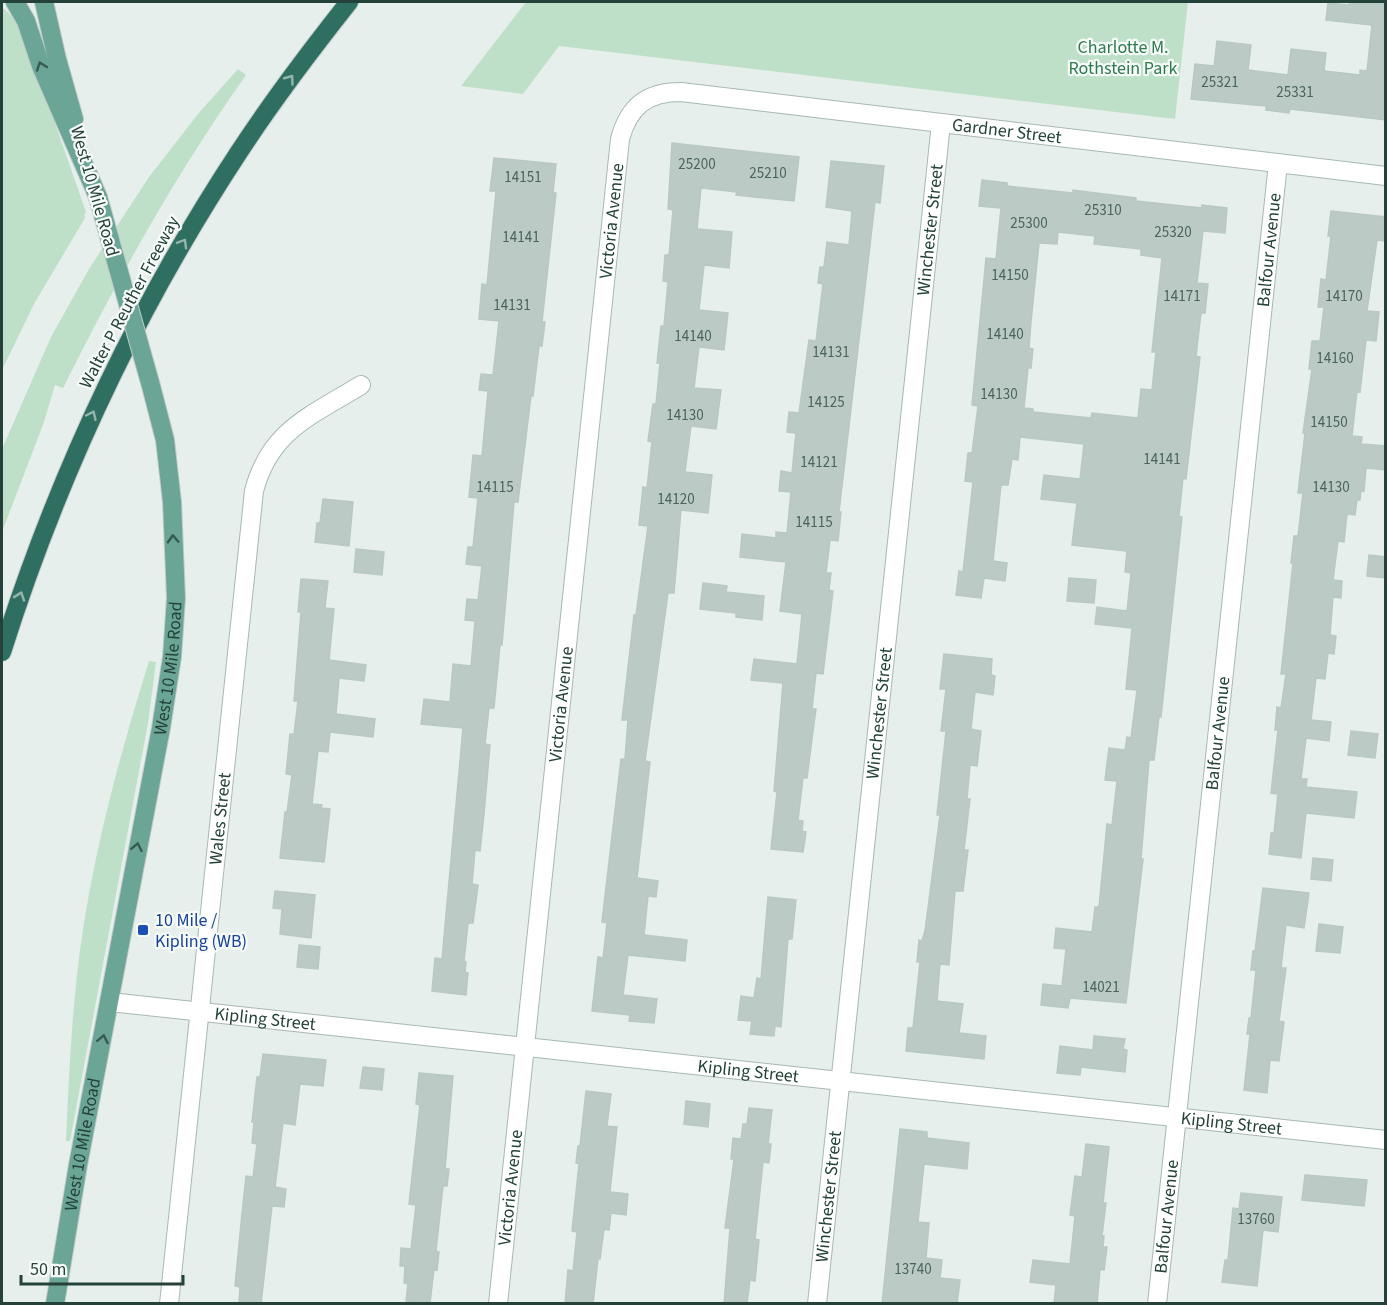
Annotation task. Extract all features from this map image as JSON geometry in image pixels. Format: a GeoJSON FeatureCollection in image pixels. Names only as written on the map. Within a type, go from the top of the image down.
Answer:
{"type":"FeatureCollection","features":[{"type":"Feature","properties":{"kind":"highway","name":"Walter P Reuther Freeway"},"geometry":{"type":"LineString","coordinates":[[2,652],[57,496],[89,422],[160,282],[239,152],[278,94],[349,2]]}},
{"type":"Feature","properties":{"kind":"main road"},"geometry":{"type":"LineString","coordinates":[[15,2],[26,21],[41,66],[98,197]]}},
{"type":"Feature","properties":{"kind":"main road","name":"West 10 Mile Road"},"geometry":{"type":"LineString","coordinates":[[44,2],[57,59],[98,197],[165,440],[172,502],[176,598],[172,657],[161,728],[78,1165],[55,1304]]}},
{"type":"Feature","properties":{"kind":"street","name":"Gardner Street"},"geometry":{"type":"LineString","coordinates":[[633,109],[658,94],[681,92],[1386,176]]}},
{"type":"Feature","properties":{"kind":"street","name":"Victoria Avenue"},"geometry":{"type":"LineString","coordinates":[[498,1304],[620,138],[633,109]]}},
{"type":"Feature","properties":{"kind":"street","name":"Winchester Street"},"geometry":{"type":"LineString","coordinates":[[817,1304],[941,123]]}},
{"type":"Feature","properties":{"kind":"street","name":"Balfour Avenue"},"geometry":{"type":"LineString","coordinates":[[1157,1304],[1278,163]]}},
{"type":"Feature","properties":{"kind":"street","name":"Wales Street"},"geometry":{"type":"LineString","coordinates":[[169,1304],[254,491],[258,473],[274,446],[291,429],[361,385]]}},
{"type":"Feature","properties":{"kind":"street","name":"Kipling Street"},"geometry":{"type":"LineString","coordinates":[[110,1002],[1386,1140]]}},
{"type":"Feature","properties":{"kind":"green space","name":"Charlotte M. Rothstein Park"},"geometry":{"type":"Polygon","coordinates":[[[526,2],[1188,2],[1175,119],[559,46],[523,94],[461,86],[526,2]]]}},
{"type":"Feature","properties":{"kind":"green space"},"geometry":{"type":"Polygon","coordinates":[[[2,7],[14,18],[27,43],[86,212],[85,218],[34,304],[2,370],[2,7]]]}},
{"type":"Feature","properties":{"kind":"green space"},"geometry":{"type":"Polygon","coordinates":[[[238,69],[246,75],[195,150],[148,228],[63,388],[55,385],[44,422],[2,532],[2,449],[51,337],[89,269],[149,177],[198,114],[238,69]]]}},
{"type":"Feature","properties":{"kind":"green space"},"geometry":{"type":"Polygon","coordinates":[[[149,661],[156,662],[148,723],[70,1141],[66,1141],[73,1013],[94,866],[110,797],[149,661]]]}},
{"type":"Feature","properties":{"kind":"building"},"geometry":{"type":"Polygon","coordinates":[[[1350,2],[1386,2],[1386,120],[1290,109],[1289,113],[1266,110],[1266,106],[1191,99],[1195,64],[1214,66],[1217,41],[1251,45],[1248,70],[1288,75],[1291,49],[1326,53],[1324,71],[1360,75],[1360,70],[1367,71],[1372,25],[1326,20],[1328,3],[1349,5],[1350,2]]]}},
{"type":"Feature","properties":{"kind":"building"},"geometry":{"type":"Polygon","coordinates":[[[672,143],[799,157],[794,201],[736,195],[737,192],[701,188],[697,229],[732,232],[729,268],[704,265],[699,310],[728,313],[724,350],[699,347],[694,388],[721,390],[716,429],[691,426],[685,472],[712,475],[708,513],[681,510],[674,593],[668,593],[645,761],[650,762],[637,878],[658,881],[656,897],[648,896],[644,935],[687,940],[685,961],[628,955],[623,995],[657,999],[654,1023],[629,1021],[630,1015],[592,1011],[598,957],[603,958],[607,923],[602,922],[621,759],[625,759],[628,720],[622,720],[634,615],[636,615],[648,526],[639,525],[643,487],[647,488],[652,442],[648,441],[653,404],[656,404],[660,363],[657,363],[661,326],[664,326],[668,282],[663,281],[665,255],[669,255],[673,210],[668,209],[672,143]]]}},
{"type":"Feature","properties":{"kind":"building"},"geometry":{"type":"Polygon","coordinates":[[[494,158],[556,164],[553,193],[556,193],[542,322],[545,322],[542,346],[539,346],[533,396],[531,396],[518,502],[514,502],[502,645],[500,645],[494,708],[489,708],[485,744],[490,745],[484,814],[480,851],[475,850],[472,884],[478,885],[473,923],[468,923],[464,961],[466,962],[465,972],[468,973],[466,995],[432,991],[435,958],[442,959],[463,728],[421,724],[424,699],[450,702],[453,664],[471,666],[475,621],[465,620],[467,599],[478,600],[482,566],[466,564],[468,547],[473,547],[478,498],[469,497],[473,455],[482,456],[488,391],[479,390],[481,374],[493,375],[499,321],[479,319],[482,284],[487,285],[496,191],[490,191],[494,158]]]}},
{"type":"Feature","properties":{"kind":"building"},"geometry":{"type":"Polygon","coordinates":[[[831,161],[884,166],[880,203],[875,202],[839,512],[841,512],[838,541],[830,540],[826,573],[831,573],[829,590],[833,591],[823,674],[816,673],[812,709],[816,709],[807,778],[803,778],[798,820],[803,821],[802,831],[806,832],[803,852],[771,849],[777,792],[774,791],[783,683],[751,680],[754,659],[797,664],[802,614],[780,611],[786,562],[740,557],[742,534],[776,538],[776,532],[787,533],[791,492],[779,491],[781,471],[792,473],[796,433],[787,432],[789,412],[799,413],[809,340],[816,341],[823,284],[818,283],[820,267],[824,267],[827,242],[849,245],[852,211],[826,207],[831,161]]]}},
{"type":"Feature","properties":{"kind":"building"},"geometry":{"type":"Polygon","coordinates":[[[982,180],[1007,183],[1007,186],[1073,193],[1073,190],[1136,198],[1136,201],[1202,208],[1202,205],[1227,208],[1225,233],[1203,231],[1197,283],[1208,284],[1205,313],[1201,313],[1196,356],[1200,357],[1186,479],[1183,478],[1179,516],[1182,517],[1161,717],[1159,717],[1154,760],[1149,760],[1141,859],[1143,859],[1126,1003],[1070,998],[1068,1008],[1041,1005],[1043,984],[1062,986],[1066,949],[1054,948],[1056,928],[1092,932],[1095,907],[1099,907],[1107,824],[1112,825],[1117,781],[1105,780],[1109,748],[1125,750],[1127,737],[1131,738],[1137,690],[1126,689],[1132,628],[1095,624],[1097,607],[1127,611],[1131,573],[1125,572],[1127,551],[1072,545],[1077,503],[1041,499],[1044,475],[1080,479],[1084,444],[1020,437],[1018,460],[1012,459],[1008,485],[1001,485],[993,561],[1007,563],[1005,581],[984,578],[981,598],[956,595],[959,571],[963,572],[973,482],[965,481],[968,453],[972,453],[978,406],[972,405],[986,258],[996,259],[1001,208],[979,206],[982,180]],[[1058,232],[1057,244],[1039,243],[1029,348],[1033,349],[1031,368],[1028,368],[1024,408],[1033,409],[1033,412],[1091,418],[1092,413],[1138,418],[1141,389],[1152,390],[1156,352],[1152,352],[1162,258],[1141,255],[1141,249],[1094,244],[1095,236],[1058,232]]]}},
{"type":"Feature","properties":{"kind":"building"},"geometry":{"type":"Polygon","coordinates":[[[1331,211],[1386,217],[1386,241],[1377,240],[1367,311],[1379,312],[1376,341],[1366,340],[1352,436],[1362,437],[1361,444],[1386,446],[1386,470],[1366,468],[1364,491],[1361,490],[1360,500],[1357,500],[1355,515],[1347,514],[1344,542],[1338,541],[1333,580],[1342,581],[1341,598],[1333,597],[1330,635],[1336,636],[1334,654],[1328,653],[1325,679],[1316,678],[1311,720],[1331,722],[1329,741],[1306,738],[1301,779],[1307,779],[1306,787],[1357,792],[1354,818],[1306,813],[1301,858],[1269,854],[1271,833],[1274,833],[1278,794],[1271,793],[1278,730],[1275,730],[1277,707],[1281,708],[1286,674],[1281,674],[1293,563],[1291,563],[1294,536],[1298,536],[1303,493],[1298,493],[1312,369],[1309,369],[1312,341],[1320,341],[1324,307],[1318,307],[1321,279],[1326,280],[1331,236],[1328,236],[1331,211]]]}},
{"type":"Feature","properties":{"kind":"building"},"geometry":{"type":"Polygon","coordinates":[[[323,499],[353,502],[349,546],[315,542],[323,499]]]}},
{"type":"Feature","properties":{"kind":"building"},"geometry":{"type":"Polygon","coordinates":[[[356,549],[384,552],[382,575],[354,572],[356,549]]]}},
{"type":"Feature","properties":{"kind":"building"},"geometry":{"type":"Polygon","coordinates":[[[1369,555],[1386,557],[1386,578],[1367,576],[1369,555]]]}},
{"type":"Feature","properties":{"kind":"building"},"geometry":{"type":"Polygon","coordinates":[[[1069,578],[1096,580],[1094,603],[1067,601],[1069,578]]]}},
{"type":"Feature","properties":{"kind":"building"},"geometry":{"type":"Polygon","coordinates":[[[301,579],[328,581],[325,608],[334,609],[329,660],[366,665],[364,681],[339,678],[336,714],[375,719],[373,737],[330,732],[328,752],[318,751],[312,804],[330,809],[324,862],[280,858],[292,775],[286,774],[290,734],[294,734],[298,701],[294,701],[301,612],[298,612],[301,579]]]}},
{"type":"Feature","properties":{"kind":"building"},"geometry":{"type":"Polygon","coordinates":[[[703,583],[727,586],[726,592],[764,596],[762,620],[736,617],[736,613],[700,609],[703,583]]]}},
{"type":"Feature","properties":{"kind":"building"},"geometry":{"type":"Polygon","coordinates":[[[944,654],[992,659],[991,675],[995,676],[993,695],[975,692],[971,729],[981,731],[977,766],[970,765],[967,799],[970,799],[964,850],[968,850],[963,891],[955,891],[949,965],[940,964],[937,1001],[963,1004],[959,1033],[986,1036],[984,1059],[906,1051],[908,1028],[913,1028],[920,962],[917,962],[919,940],[922,941],[925,931],[940,815],[937,815],[946,731],[941,731],[946,689],[940,689],[944,654]]]}},
{"type":"Feature","properties":{"kind":"building"},"geometry":{"type":"Polygon","coordinates":[[[1351,731],[1378,734],[1375,758],[1348,755],[1351,731]]]}},
{"type":"Feature","properties":{"kind":"building"},"geometry":{"type":"Polygon","coordinates":[[[1313,858],[1333,860],[1331,881],[1311,879],[1313,858]]]}},
{"type":"Feature","properties":{"kind":"building"},"geometry":{"type":"Polygon","coordinates":[[[1263,888],[1309,893],[1304,928],[1286,925],[1281,968],[1286,968],[1279,1021],[1284,1022],[1279,1061],[1270,1060],[1267,1093],[1244,1090],[1250,1034],[1247,1034],[1256,970],[1251,970],[1263,888]]]}},
{"type":"Feature","properties":{"kind":"building"},"geometry":{"type":"Polygon","coordinates":[[[275,891],[315,895],[311,938],[280,934],[282,909],[273,908],[275,891]]]}},
{"type":"Feature","properties":{"kind":"building"},"geometry":{"type":"Polygon","coordinates":[[[768,897],[796,900],[792,939],[788,939],[781,1027],[775,1026],[774,1036],[750,1034],[752,1021],[738,1020],[741,996],[754,998],[757,978],[761,979],[768,897]]]}},
{"type":"Feature","properties":{"kind":"building"},"geometry":{"type":"Polygon","coordinates":[[[1319,924],[1343,927],[1340,953],[1316,951],[1319,924]]]}},
{"type":"Feature","properties":{"kind":"building"},"geometry":{"type":"Polygon","coordinates":[[[299,945],[320,947],[318,969],[297,967],[299,945]]]}},
{"type":"Feature","properties":{"kind":"building"},"geometry":{"type":"Polygon","coordinates":[[[1094,1036],[1125,1039],[1123,1049],[1127,1050],[1125,1072],[1081,1067],[1080,1075],[1057,1073],[1060,1046],[1093,1050],[1094,1036]]]}},
{"type":"Feature","properties":{"kind":"building"},"geometry":{"type":"Polygon","coordinates":[[[263,1054],[326,1060],[323,1086],[300,1084],[295,1125],[283,1123],[275,1187],[286,1189],[284,1207],[272,1206],[261,1304],[239,1304],[240,1287],[235,1286],[246,1176],[253,1177],[257,1144],[252,1143],[254,1122],[252,1122],[257,1077],[260,1077],[263,1054]]]}},
{"type":"Feature","properties":{"kind":"building"},"geometry":{"type":"Polygon","coordinates":[[[363,1067],[384,1069],[382,1090],[360,1088],[363,1067]]]}},
{"type":"Feature","properties":{"kind":"building"},"geometry":{"type":"Polygon","coordinates":[[[419,1073],[453,1076],[445,1169],[449,1169],[447,1186],[443,1186],[436,1251],[439,1252],[437,1270],[434,1269],[430,1303],[406,1301],[408,1284],[404,1283],[405,1266],[400,1266],[401,1248],[411,1249],[416,1205],[409,1204],[420,1105],[416,1104],[419,1073]]]}},
{"type":"Feature","properties":{"kind":"building"},"geometry":{"type":"Polygon","coordinates":[[[586,1091],[611,1094],[607,1126],[617,1127],[610,1192],[628,1194],[626,1215],[611,1213],[609,1230],[604,1229],[593,1304],[565,1304],[568,1270],[573,1271],[577,1232],[572,1231],[579,1164],[576,1163],[586,1091]]]}},
{"type":"Feature","properties":{"kind":"building"},"geometry":{"type":"Polygon","coordinates":[[[686,1101],[710,1104],[708,1127],[684,1124],[686,1101]]]}},
{"type":"Feature","properties":{"kind":"building"},"geometry":{"type":"Polygon","coordinates":[[[749,1108],[772,1110],[768,1144],[771,1144],[769,1163],[763,1162],[755,1239],[759,1240],[755,1281],[750,1280],[747,1304],[724,1304],[730,1228],[725,1228],[734,1159],[731,1159],[733,1138],[741,1139],[743,1124],[747,1124],[749,1108]]]}},
{"type":"Feature","properties":{"kind":"building"},"geometry":{"type":"Polygon","coordinates":[[[900,1129],[927,1132],[927,1138],[969,1143],[967,1169],[924,1164],[918,1222],[929,1223],[926,1258],[942,1260],[940,1278],[960,1280],[957,1304],[882,1304],[900,1129]]]}},
{"type":"Feature","properties":{"kind":"building"},"geometry":{"type":"Polygon","coordinates":[[[1086,1144],[1109,1147],[1103,1203],[1106,1203],[1103,1247],[1107,1247],[1104,1270],[1100,1269],[1097,1304],[1054,1304],[1056,1285],[1030,1282],[1033,1260],[1070,1264],[1075,1216],[1070,1215],[1075,1176],[1082,1177],[1086,1144]]]}},
{"type":"Feature","properties":{"kind":"building"},"geometry":{"type":"Polygon","coordinates":[[[1305,1175],[1367,1180],[1364,1206],[1302,1200],[1305,1175]]]}},
{"type":"Feature","properties":{"kind":"building"},"geometry":{"type":"Polygon","coordinates":[[[1241,1193],[1282,1197],[1278,1232],[1263,1230],[1257,1286],[1222,1282],[1225,1260],[1228,1260],[1233,1208],[1239,1209],[1241,1193]]]}},
{"type":"Feature","properties":{"kind":"place","name":"10 Mile / Kipling (WB)"},"geometry":{"type":"Point","coordinates":[143,930]}}]}
